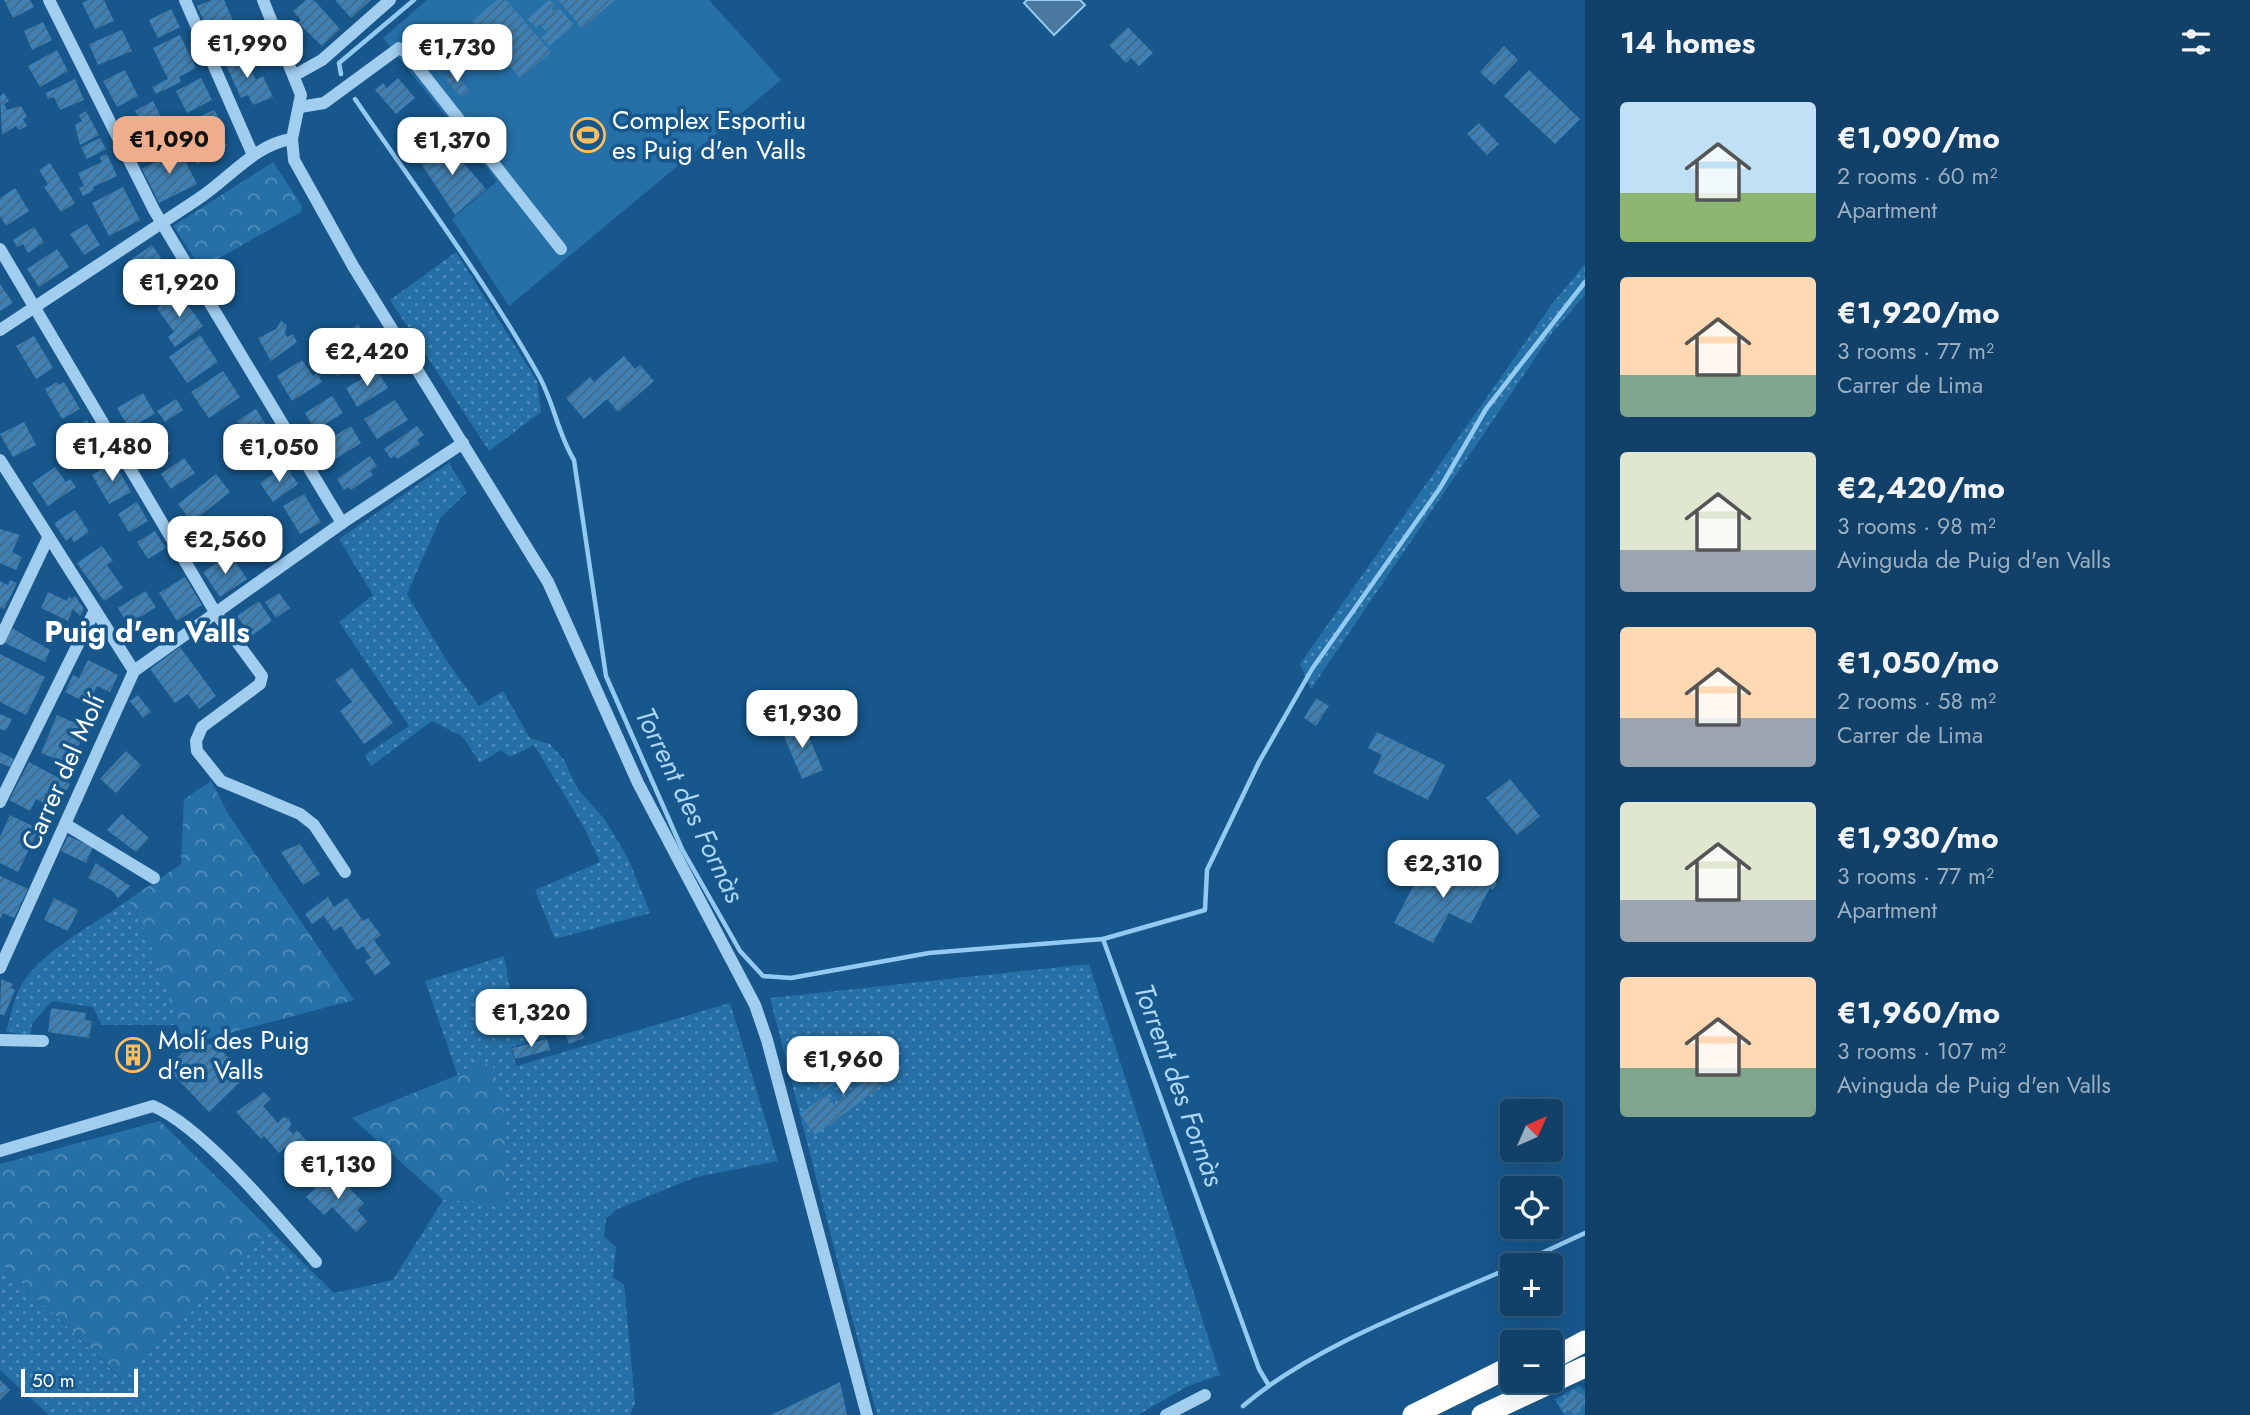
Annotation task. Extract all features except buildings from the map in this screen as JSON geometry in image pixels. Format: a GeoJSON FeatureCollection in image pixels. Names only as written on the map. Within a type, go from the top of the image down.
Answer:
{"type":"FeatureCollection","features":[{"type":"Feature","properties":{"kind":"highway"},"geometry":{"type":"LineString","coordinates":[[1563,1346],[1585,1340]]}},
{"type":"Feature","properties":{"kind":"highway"},"geometry":{"type":"LineString","coordinates":[[1563,1353],[1585,1340]]}},
{"type":"Feature","properties":{"kind":"highway"},"geometry":{"type":"LineString","coordinates":[[1563,1378],[1585,1367]]}},
{"type":"Feature","properties":{"kind":"highway"},"geometry":{"type":"LineString","coordinates":[[1413,1415],[1500,1372]]}},
{"type":"Feature","properties":{"kind":"highway"},"geometry":{"type":"LineString","coordinates":[[1446,1415],[1500,1386]]}},
{"type":"Feature","properties":{"kind":"highway"},"geometry":{"type":"LineString","coordinates":[[1482,1415],[1531,1393]]}},
{"type":"Feature","properties":{"kind":"highway"},"geometry":{"type":"LineString","coordinates":[[1503,1415],[1536,1393]]}},
{"type":"Feature","properties":{"kind":"street"},"geometry":{"type":"LineString","coordinates":[[185,0],[253,155]]}},
{"type":"Feature","properties":{"kind":"street"},"geometry":{"type":"LineString","coordinates":[[262,0],[301,95],[292,139],[294,160],[353,266],[548,582],[638,783],[755,1005],[767,1040],[867,1415]]}},
{"type":"Feature","properties":{"kind":"street"},"geometry":{"type":"LineString","coordinates":[[295,75],[322,60],[390,0]]}},
{"type":"Feature","properties":{"kind":"street"},"geometry":{"type":"LineString","coordinates":[[52,1],[160,221],[342,523]]}},
{"type":"Feature","properties":{"kind":"street"},"geometry":{"type":"LineString","coordinates":[[300,107],[324,103],[399,48],[406,52],[561,249]]}},
{"type":"Feature","properties":{"kind":"street"},"geometry":{"type":"LineString","coordinates":[[0,330],[160,221],[220,184],[253,155],[276,141],[292,139]]}},
{"type":"Feature","properties":{"kind":"street"},"geometry":{"type":"LineString","coordinates":[[0,249],[215,612],[262,676],[260,684],[202,727],[195,741],[197,751],[221,780],[300,814],[314,825],[345,872]]}},
{"type":"Feature","properties":{"kind":"street"},"geometry":{"type":"LineString","coordinates":[[1,464],[134,671],[342,523],[463,443]]}},
{"type":"Feature","properties":{"kind":"street"},"geometry":{"type":"LineString","coordinates":[[0,639],[48,538]]}},
{"type":"Feature","properties":{"kind":"street"},"geometry":{"type":"LineString","coordinates":[[0,802],[95,610]]}},
{"type":"Feature","properties":{"kind":"street","name":"Carrer del Molí"},"geometry":{"type":"LineString","coordinates":[[0,968],[134,671]]}},
{"type":"Feature","properties":{"kind":"street"},"geometry":{"type":"LineString","coordinates":[[65,824],[154,878]]}},
{"type":"Feature","properties":{"kind":"street"},"geometry":{"type":"LineString","coordinates":[[0,1040],[43,1041]]}},
{"type":"Feature","properties":{"kind":"street"},"geometry":{"type":"LineString","coordinates":[[0,1151],[153,1106],[203,1142],[266,1203],[316,1262]]}},
{"type":"Feature","properties":{"kind":"street"},"geometry":{"type":"LineString","coordinates":[[1166,1415],[1205,1395]]}},
{"type":"Feature","properties":{"kind":"green space","name":"Complex Esportiu es Puig d'en Valls"},"geometry":{"type":"Polygon","coordinates":[[[427,0],[709,0],[781,80],[509,306],[452,219],[497,181],[383,38],[427,0]]]}},
{"type":"Feature","properties":{"kind":"green space"},"geometry":{"type":"Polygon","coordinates":[[[273,162],[302,206],[301,212],[201,268],[173,226],[273,162]]]}},
{"type":"Feature","properties":{"kind":"green space"},"geometry":{"type":"Polygon","coordinates":[[[456,252],[537,381],[541,412],[489,451],[390,300],[456,252]]]}},
{"type":"Feature","properties":{"kind":"green space"},"geometry":{"type":"Polygon","coordinates":[[[1585,264],[1585,295],[1552,333],[1311,689],[1300,664],[1552,304],[1585,264]]]}},
{"type":"Feature","properties":{"kind":"green space"},"geometry":{"type":"Polygon","coordinates":[[[449,463],[467,492],[441,517],[407,594],[445,658],[479,706],[503,691],[530,738],[550,744],[564,760],[577,788],[605,820],[629,860],[650,913],[555,939],[535,890],[600,862],[585,829],[534,745],[510,757],[501,750],[480,763],[463,737],[432,721],[371,766],[365,755],[409,726],[339,622],[373,595],[339,539],[449,463]]]}},
{"type":"Feature","properties":{"kind":"green space"},"geometry":{"type":"Polygon","coordinates":[[[211,781],[229,815],[354,1000],[184,1045],[150,940],[128,900],[181,864],[184,799],[211,781]]]}},
{"type":"Feature","properties":{"kind":"green space"},"geometry":{"type":"Polygon","coordinates":[[[128,900],[150,940],[178,1025],[102,1025],[93,1007],[52,1001],[32,1024],[30,1036],[6,1031],[19,989],[43,959],[128,900]]]}},
{"type":"Feature","properties":{"kind":"green space"},"geometry":{"type":"Polygon","coordinates":[[[504,956],[512,1002],[540,1014],[546,1037],[511,1047],[516,1066],[730,1003],[778,1161],[696,1177],[617,1209],[606,1219],[604,1237],[616,1247],[613,1278],[624,1284],[635,1403],[630,1415],[49,1415],[0,1370],[0,1262],[121,1379],[268,1228],[334,1293],[393,1280],[443,1200],[503,1202],[491,1061],[458,1076],[425,981],[504,956]]]}},
{"type":"Feature","properties":{"kind":"green space"},"geometry":{"type":"Polygon","coordinates":[[[1089,964],[1220,1375],[1188,1386],[1138,1415],[877,1415],[770,998],[1089,964]]]}},
{"type":"Feature","properties":{"kind":"green space"},"geometry":{"type":"Polygon","coordinates":[[[492,1061],[507,1126],[503,1202],[443,1200],[352,1118],[492,1061]]]}},
{"type":"Feature","properties":{"kind":"green space"},"geometry":{"type":"Polygon","coordinates":[[[160,1121],[268,1228],[122,1379],[0,1262],[0,1164],[160,1121]]]}},
{"type":"Feature","properties":{"kind":"green space"},"geometry":{"type":"Polygon","coordinates":[[[1579,1386],[1585,1391],[1585,1415],[1564,1415],[1555,1399],[1579,1386]]]}},
{"type":"Feature","properties":{"kind":"shaded area"},"geometry":{"type":"Polygon","coordinates":[[[1027,0],[1080,0],[1085,5],[1054,35],[1024,3],[1027,0]]]}},
{"type":"Feature","properties":{"kind":"waterway","name":"Torrent des Fornàs"},"geometry":{"type":"LineString","coordinates":[[341,74],[339,63],[414,0]]}},
{"type":"Feature","properties":{"kind":"waterway","name":"Torrent des Fornàs"},"geometry":{"type":"LineString","coordinates":[[355,99],[473,270],[544,386],[574,460],[606,676],[682,849],[740,951],[763,976],[791,978],[929,953],[1103,939],[1259,1369],[1268,1384]]}},
{"type":"Feature","properties":{"kind":"waterway"},"geometry":{"type":"LineString","coordinates":[[1103,939],[1205,910],[1207,870],[1259,762],[1312,669],[1440,488],[1486,409],[1585,282]]}},
{"type":"Feature","properties":{"kind":"waterway"},"geometry":{"type":"LineString","coordinates":[[1542,1253],[1585,1233]]}},
{"type":"Feature","properties":{"kind":"waterway"},"geometry":{"type":"LineString","coordinates":[[1243,1406],[1271,1384],[1337,1345],[1500,1272]]}},
{"type":"Feature","properties":{"kind":"place","name":"Complex Esportiu es Puig d'en Valls"},"geometry":{"type":"Point","coordinates":[588,135]}},
{"type":"Feature","properties":{"kind":"place","name":"Molí des Puig d'en Valls"},"geometry":{"type":"Point","coordinates":[133,1055]}},
{"type":"Feature","properties":{"kind":"district","name":"Puig d'en Valls"},"geometry":{"type":"Point","coordinates":[147,631]}}]}
